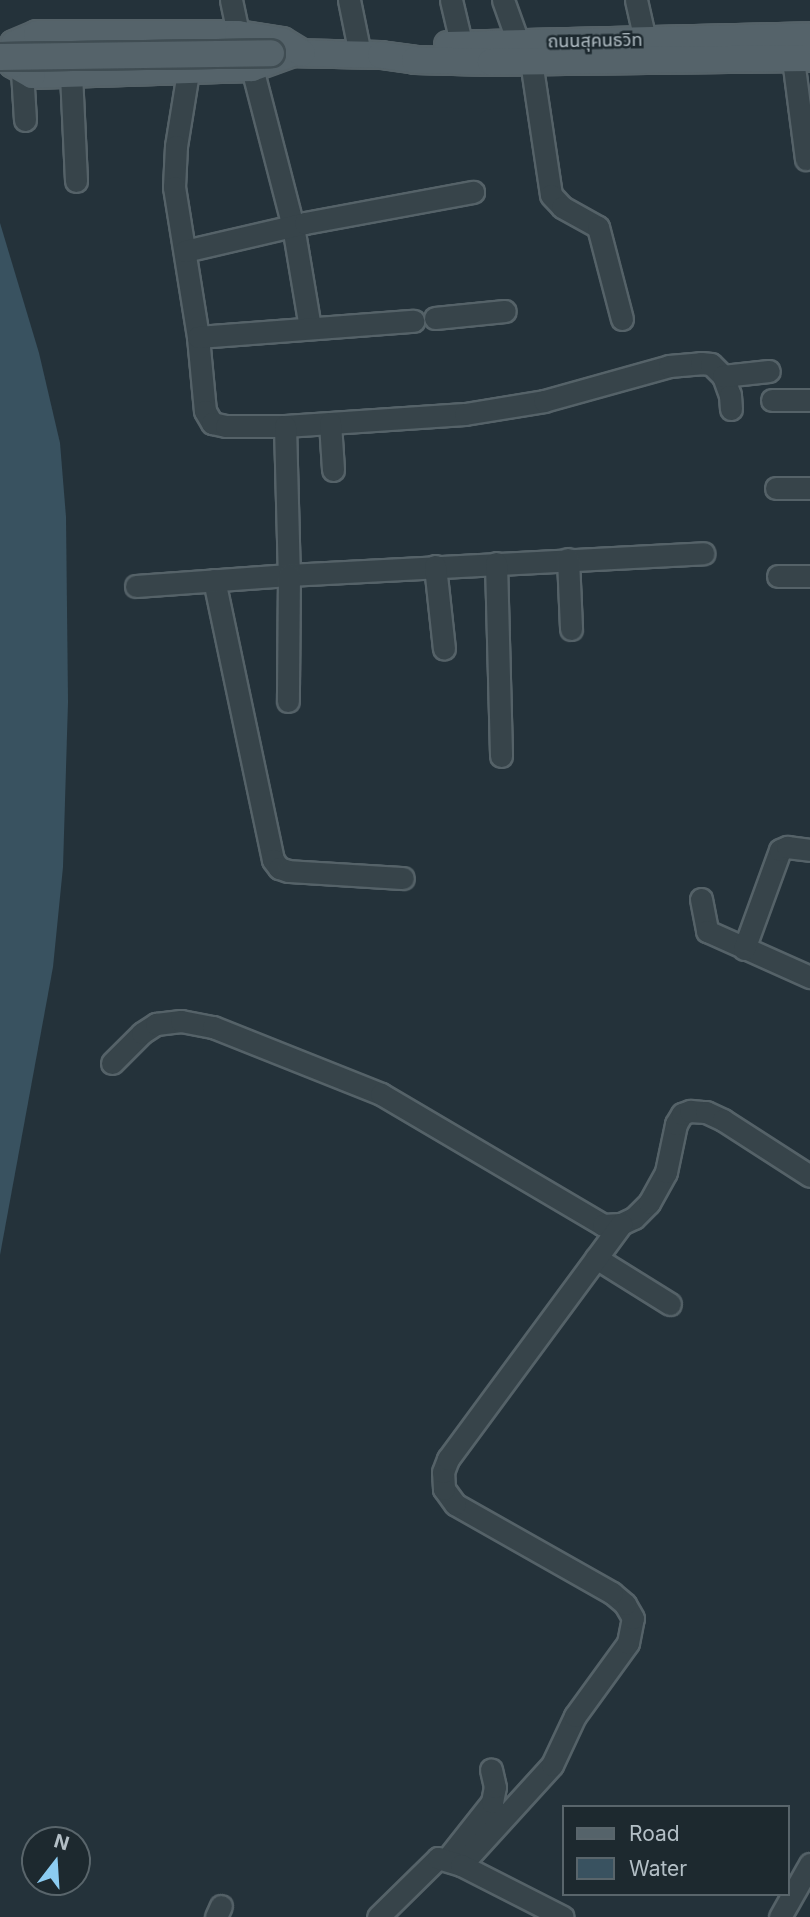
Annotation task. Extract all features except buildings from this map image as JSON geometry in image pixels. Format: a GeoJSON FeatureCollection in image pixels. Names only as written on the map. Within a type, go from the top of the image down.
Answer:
{"type":"FeatureCollection","features":[{"type":"Feature","properties":{"kind":"main road"},"geometry":{"type":"LineString","coordinates":[[37,34],[238,34],[282,41],[279,57],[188,72],[32,75],[13,64],[14,44],[37,34]]}},
{"type":"Feature","properties":{"kind":"main road","name":"ถนนสุคนธวิท"},"geometry":{"type":"LineString","coordinates":[[0,57],[279,57],[371,54],[418,46],[464,53],[750,48],[810,36]]}},
{"type":"Feature","properties":{"kind":"main road","name":"ถนนสุคนธวิท"},"geometry":{"type":"LineString","coordinates":[[524,52],[645,40],[750,48],[801,59]]}},
{"type":"Feature","properties":{"kind":"street"},"geometry":{"type":"LineString","coordinates":[[231,0],[238,34]]}},
{"type":"Feature","properties":{"kind":"street"},"geometry":{"type":"LineString","coordinates":[[349,0],[371,54]]}},
{"type":"Feature","properties":{"kind":"street"},"geometry":{"type":"LineString","coordinates":[[451,0],[464,53]]}},
{"type":"Feature","properties":{"kind":"street"},"geometry":{"type":"LineString","coordinates":[[503,0],[524,52],[551,195],[562,206],[598,227],[622,319]]}},
{"type":"Feature","properties":{"kind":"street"},"geometry":{"type":"LineString","coordinates":[[636,0],[645,40]]}},
{"type":"Feature","properties":{"kind":"street"},"geometry":{"type":"LineString","coordinates":[[279,57],[293,226],[310,328]]}},
{"type":"Feature","properties":{"kind":"street"},"geometry":{"type":"LineString","coordinates":[[801,59],[806,159]]}},
{"type":"Feature","properties":{"kind":"street"},"geometry":{"type":"LineString","coordinates":[[22,71],[25,120]]}},
{"type":"Feature","properties":{"kind":"street"},"geometry":{"type":"LineString","coordinates":[[188,72],[176,146],[174,187],[198,337],[205,411],[212,423],[226,426],[285,426],[465,414],[544,401],[669,366],[711,364],[723,376],[730,395],[731,409]]}},
{"type":"Feature","properties":{"kind":"street"},"geometry":{"type":"LineString","coordinates":[[71,74],[76,181]]}},
{"type":"Feature","properties":{"kind":"street"},"geometry":{"type":"LineString","coordinates":[[185,251],[293,226],[473,192]]}},
{"type":"Feature","properties":{"kind":"street"},"geometry":{"type":"LineString","coordinates":[[435,318],[505,311]]}},
{"type":"Feature","properties":{"kind":"street"},"geometry":{"type":"LineString","coordinates":[[198,337],[413,321]]}},
{"type":"Feature","properties":{"kind":"street"},"geometry":{"type":"LineString","coordinates":[[723,376],[769,371]]}},
{"type":"Feature","properties":{"kind":"street"},"geometry":{"type":"LineString","coordinates":[[772,400],[810,400]]}},
{"type":"Feature","properties":{"kind":"street"},"geometry":{"type":"LineString","coordinates":[[330,423],[332,470]]}},
{"type":"Feature","properties":{"kind":"street"},"geometry":{"type":"LineString","coordinates":[[285,426],[289,575],[288,701]]}},
{"type":"Feature","properties":{"kind":"street"},"geometry":{"type":"LineString","coordinates":[[776,488],[810,488]]}},
{"type":"Feature","properties":{"kind":"street"},"geometry":{"type":"LineString","coordinates":[[136,586],[435,566],[703,553]]}},
{"type":"Feature","properties":{"kind":"street"},"geometry":{"type":"LineString","coordinates":[[568,559],[571,629]]}},
{"type":"Feature","properties":{"kind":"street"},"geometry":{"type":"LineString","coordinates":[[496,563],[501,756]]}},
{"type":"Feature","properties":{"kind":"street"},"geometry":{"type":"LineString","coordinates":[[435,566],[444,649]]}},
{"type":"Feature","properties":{"kind":"street"},"geometry":{"type":"LineString","coordinates":[[778,576],[810,576]]}},
{"type":"Feature","properties":{"kind":"street"},"geometry":{"type":"LineString","coordinates":[[214,580],[273,860],[279,868],[288,871],[402,878]]}},
{"type":"Feature","properties":{"kind":"street"},"geometry":{"type":"LineString","coordinates":[[744,949],[780,850],[787,847],[810,850]]}},
{"type":"Feature","properties":{"kind":"street"},"geometry":{"type":"LineString","coordinates":[[701,899],[707,931],[810,977]]}},
{"type":"Feature","properties":{"kind":"street"},"geometry":{"type":"LineString","coordinates":[[112,1063],[142,1033],[156,1024],[181,1021],[213,1027],[381,1094],[603,1225],[621,1224],[634,1218],[657,1190],[666,1172],[676,1124],[682,1114],[690,1111],[706,1112],[723,1120],[810,1177]]}},
{"type":"Feature","properties":{"kind":"street"},"geometry":{"type":"LineString","coordinates":[[454,1862],[552,1766],[575,1716],[618,1658],[633,1629],[633,1618],[625,1604],[612,1593],[479,1520],[456,1504],[444,1489],[443,1472],[448,1459],[621,1224]]}},
{"type":"Feature","properties":{"kind":"street"},"geometry":{"type":"LineString","coordinates":[[596,1258],[670,1304]]}},
{"type":"Feature","properties":{"kind":"street"},"geometry":{"type":"LineString","coordinates":[[454,1862],[492,1802],[495,1787],[491,1769]]}},
{"type":"Feature","properties":{"kind":"street"},"geometry":{"type":"LineString","coordinates":[[377,1917],[438,1858],[454,1862],[563,1917]]}},
{"type":"Feature","properties":{"kind":"street"},"geometry":{"type":"LineString","coordinates":[[780,1917],[810,1864]]}},
{"type":"Feature","properties":{"kind":"water"},"geometry":{"type":"Polygon","coordinates":[[[0,223],[39,353],[60,443],[66,517],[68,702],[63,867],[53,967],[0,1255],[0,223]]]}}]}
